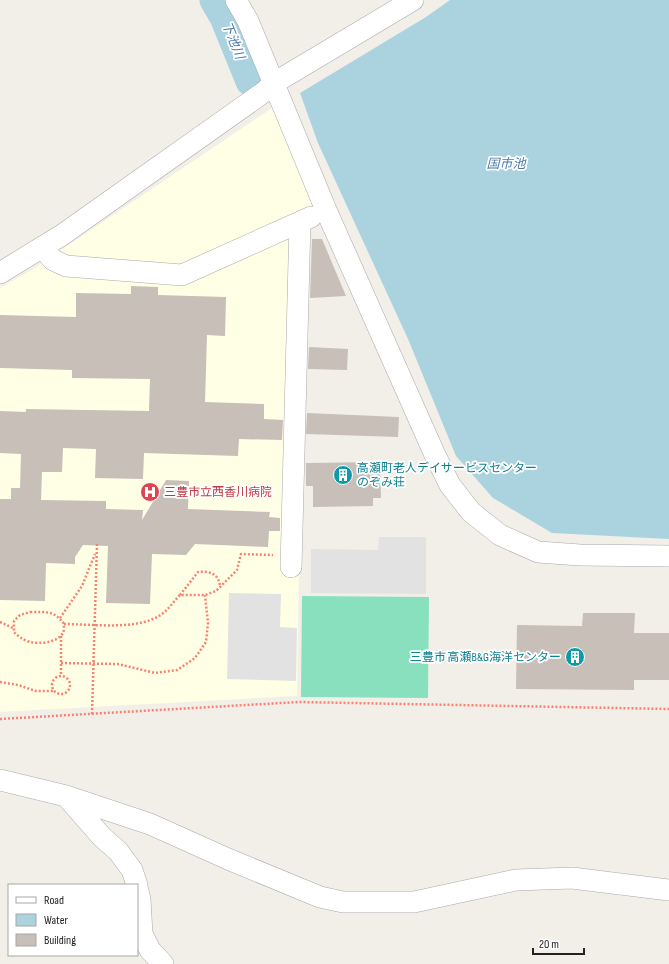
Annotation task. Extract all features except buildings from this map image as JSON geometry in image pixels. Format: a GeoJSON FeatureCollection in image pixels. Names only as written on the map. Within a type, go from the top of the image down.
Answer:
{"type":"FeatureCollection","features":[{"type":"Feature","properties":{"kind":"street"},"geometry":{"type":"LineString","coordinates":[[236,0],[248,22],[326,210],[435,455],[450,485],[471,512],[500,535],[538,552],[580,555],[669,556]]}},
{"type":"Feature","properties":{"kind":"street"},"geometry":{"type":"LineString","coordinates":[[0,273],[62,235],[259,96],[274,83],[413,0]]}},
{"type":"Feature","properties":{"kind":"street"},"geometry":{"type":"LineString","coordinates":[[42,247],[53,260],[66,266],[182,275],[326,210]]}},
{"type":"Feature","properties":{"kind":"street"},"geometry":{"type":"LineString","coordinates":[[291,561],[300,222]]}},
{"type":"Feature","properties":{"kind":"street"},"geometry":{"type":"LineString","coordinates":[[0,780],[66,796],[150,824],[320,898],[342,902],[414,902],[516,880],[572,878],[669,890]]}},
{"type":"Feature","properties":{"kind":"street"},"geometry":{"type":"LineString","coordinates":[[66,796],[102,837],[118,851],[132,870],[136,884]]}},
{"type":"Feature","properties":{"kind":"street"},"geometry":{"type":"LineString","coordinates":[[138,890],[140,899],[142,934],[150,950],[163,964]]}},
{"type":"Feature","properties":{"kind":"path"},"geometry":{"type":"LineString","coordinates":[[92,714],[96,544]]}},
{"type":"Feature","properties":{"kind":"path"},"geometry":{"type":"LineString","coordinates":[[60,618],[82,586],[96,551]]}},
{"type":"Feature","properties":{"kind":"path"},"geometry":{"type":"LineString","coordinates":[[180,595],[205,595],[216,591],[237,570],[241,554],[291,561]]}},
{"type":"Feature","properties":{"kind":"path"},"geometry":{"type":"LineString","coordinates":[[64,624],[118,625],[142,623],[162,614],[180,595],[198,572],[215,574],[220,581],[220,587]]}},
{"type":"Feature","properties":{"kind":"path"},"geometry":{"type":"LineString","coordinates":[[61,663],[118,664],[154,673],[177,670],[195,658],[206,642],[208,623],[205,595]]}},
{"type":"Feature","properties":{"kind":"path"},"geometry":{"type":"LineString","coordinates":[[30,612],[48,612],[58,616],[64,624],[63,633],[57,639],[48,642],[31,642],[19,637],[14,632],[13,628],[14,621],[20,615],[30,612]]}},
{"type":"Feature","properties":{"kind":"path"},"geometry":{"type":"LineString","coordinates":[[0,622],[13,628]]}},
{"type":"Feature","properties":{"kind":"path"},"geometry":{"type":"LineString","coordinates":[[61,635],[61,676]]}},
{"type":"Feature","properties":{"kind":"path"},"geometry":{"type":"LineString","coordinates":[[0,682],[18,685],[36,691],[54,691],[62,694],[69,689],[70,684],[67,678],[61,676],[53,680],[51,686],[54,691]]}},
{"type":"Feature","properties":{"kind":"path"},"geometry":{"type":"LineString","coordinates":[[0,719],[299,702],[669,709]]}},
{"type":"Feature","properties":{"kind":"shaded area","name":"三豊市立西香川病院"},"geometry":{"type":"Polygon","coordinates":[[[272,108],[321,222],[304,231],[297,696],[0,712],[0,288],[33,269],[272,108]]]}},
{"type":"Feature","properties":{"kind":"shaded area"},"geometry":{"type":"Polygon","coordinates":[[[379,537],[426,537],[426,594],[311,593],[311,549],[378,550],[379,537]]]}},
{"type":"Feature","properties":{"kind":"shaded area"},"geometry":{"type":"Polygon","coordinates":[[[229,593],[281,594],[280,627],[297,628],[296,681],[227,679],[229,593]]]}},
{"type":"Feature","properties":{"kind":"green space"},"geometry":{"type":"Polygon","coordinates":[[[302,596],[429,597],[428,698],[301,697],[302,596]]]}},
{"type":"Feature","properties":{"kind":"water","name":"国市池"},"geometry":{"type":"Polygon","coordinates":[[[450,0],[669,0],[669,539],[552,533],[493,498],[456,456],[408,339],[318,143],[300,93],[426,17],[450,0]]]}},
{"type":"Feature","properties":{"kind":"waterway","name":"下池川"},"geometry":{"type":"LineString","coordinates":[[215,0],[225,17],[251,81]]}},
{"type":"Feature","properties":{"kind":"place","name":"高瀬町老人デイサービスセンター のぞみ荘"},"geometry":{"type":"Point","coordinates":[343,475]}},
{"type":"Feature","properties":{"kind":"place","name":"三豊市立西香川病院"},"geometry":{"type":"Point","coordinates":[150,492]}},
{"type":"Feature","properties":{"kind":"place","name":"三豊市 高瀬B&G海洋センター"},"geometry":{"type":"Point","coordinates":[575,657]}}]}
